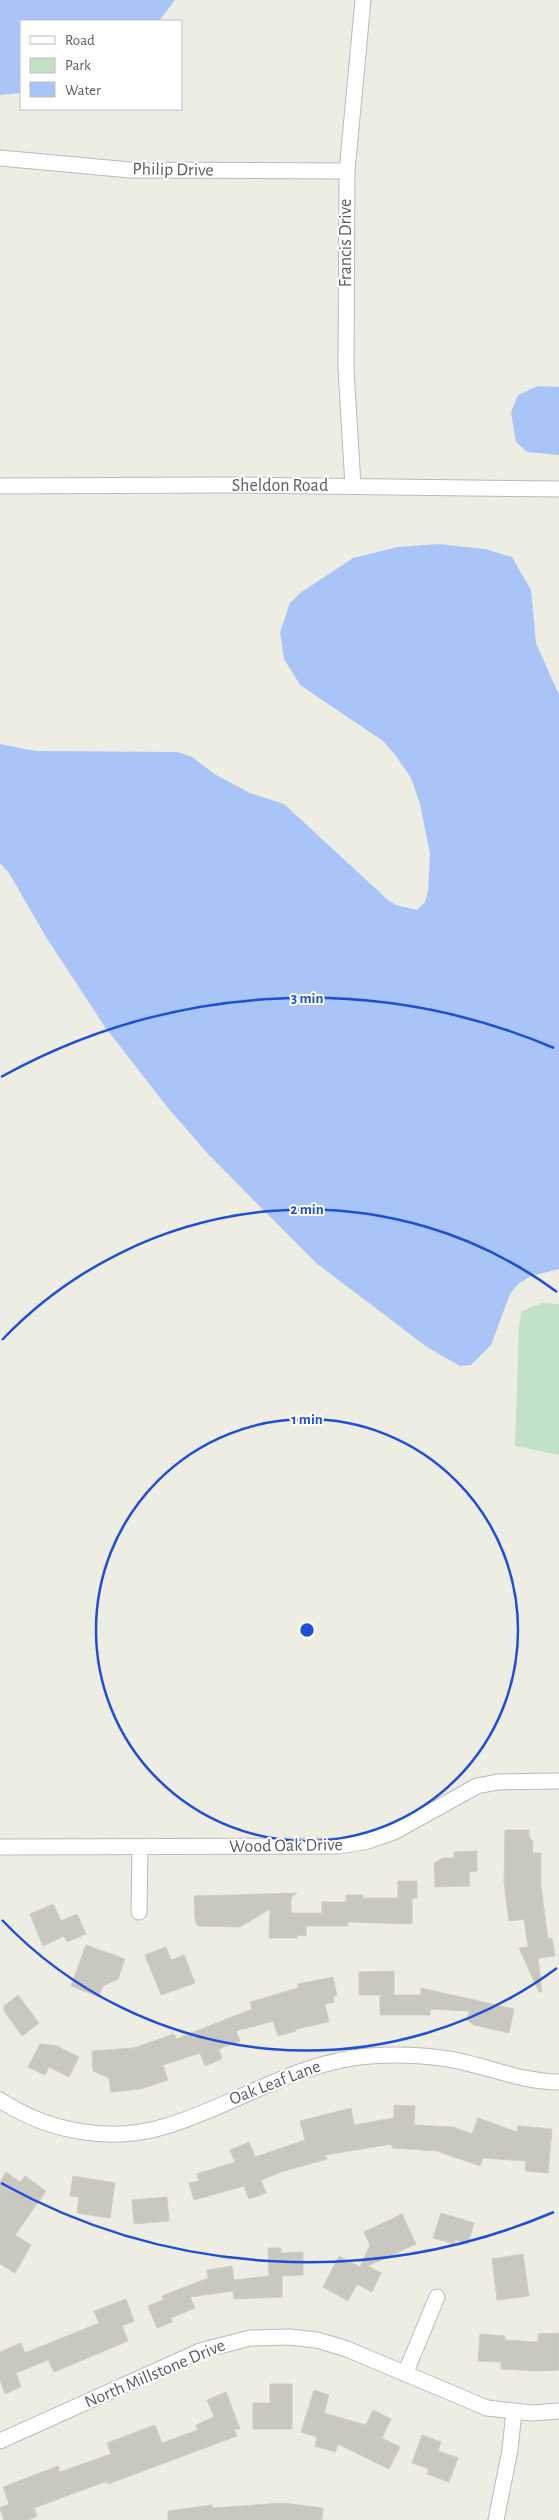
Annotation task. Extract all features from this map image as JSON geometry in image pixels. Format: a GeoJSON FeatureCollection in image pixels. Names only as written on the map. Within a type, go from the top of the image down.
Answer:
{"type":"FeatureCollection","features":[{"type":"Feature","properties":{"kind":"street","name":"Francis Drive"},"geometry":{"type":"LineString","coordinates":[[353,486],[346,369],[347,171],[363,0]]}},
{"type":"Feature","properties":{"kind":"street","name":"Philip Drive"},"geometry":{"type":"LineString","coordinates":[[0,158],[130,170],[347,171]]}},
{"type":"Feature","properties":{"kind":"street","name":"Sheldon Road"},"geometry":{"type":"LineString","coordinates":[[0,486],[353,486],[559,489]]}},
{"type":"Feature","properties":{"kind":"street","name":"Wood Oak Drive"},"geometry":{"type":"LineString","coordinates":[[0,1847],[340,1846],[368,1842],[394,1832],[477,1786],[498,1782],[559,1781]]}},
{"type":"Feature","properties":{"kind":"street"},"geometry":{"type":"LineString","coordinates":[[139,1912],[140,1848]]}},
{"type":"Feature","properties":{"kind":"street","name":"Oak Leaf Lane"},"geometry":{"type":"LineString","coordinates":[[1,2103],[21,2114],[67,2130],[101,2134],[136,2133],[185,2120],[283,2077],[333,2061],[370,2056],[449,2060],[503,2075],[546,2082],[559,2082]]}},
{"type":"Feature","properties":{"kind":"street"},"geometry":{"type":"LineString","coordinates":[[405,2374],[437,2297]]}},
{"type":"Feature","properties":{"kind":"street","name":"North Millstone Drive"},"geometry":{"type":"LineString","coordinates":[[0,2441],[200,2351],[250,2338],[289,2337],[317,2340],[347,2349],[487,2408],[514,2411],[559,2411]]}},
{"type":"Feature","properties":{"kind":"street"},"geometry":{"type":"LineString","coordinates":[[496,2520],[510,2450],[514,2411]]}},
{"type":"Feature","properties":{"kind":"green space"},"geometry":{"type":"Polygon","coordinates":[[[542,1303],[559,1304],[559,1455],[515,1446],[519,1324],[522,1311],[542,1303]]]}},
{"type":"Feature","properties":{"kind":"water"},"geometry":{"type":"Polygon","coordinates":[[[0,0],[175,0],[160,20],[20,20],[20,93],[0,95],[0,0]]]}},
{"type":"Feature","properties":{"kind":"water"},"geometry":{"type":"Polygon","coordinates":[[[538,386],[559,387],[559,455],[527,452],[516,442],[511,412],[518,395],[538,386]]]}},
{"type":"Feature","properties":{"kind":"water"},"geometry":{"type":"Polygon","coordinates":[[[438,544],[485,549],[512,557],[531,590],[536,643],[559,695],[559,1269],[531,1276],[518,1284],[510,1294],[491,1345],[471,1365],[460,1366],[427,1347],[316,1263],[208,1154],[168,1108],[105,1027],[46,937],[9,873],[0,863],[0,744],[35,751],[178,752],[192,757],[216,775],[250,793],[284,804],[388,900],[396,905],[417,910],[425,902],[428,891],[430,854],[420,804],[411,778],[383,741],[300,685],[284,659],[280,632],[290,603],[300,593],[353,558],[398,547],[438,544]]]}},
{"type":"Feature","properties":{"kind":"building"},"geometry":{"type":"Polygon","coordinates":[[[505,1830],[529,1830],[529,1837],[533,1841],[532,1853],[541,1853],[541,1886],[548,1939],[552,1938],[555,1956],[538,1958],[542,1992],[539,1992],[519,1948],[528,1947],[524,1919],[509,1921],[504,1883],[505,1830]]]}},
{"type":"Feature","properties":{"kind":"building"},"geometry":{"type":"Polygon","coordinates":[[[477,1851],[477,1871],[469,1872],[470,1886],[435,1887],[434,1863],[443,1858],[454,1858],[454,1852],[477,1851]]]}},
{"type":"Feature","properties":{"kind":"building"},"geometry":{"type":"Polygon","coordinates":[[[398,1881],[417,1881],[417,1898],[412,1898],[412,1924],[348,1922],[348,1926],[306,1926],[306,1936],[297,1935],[297,1938],[269,1938],[270,1909],[240,1927],[198,1926],[195,1919],[194,1896],[297,1893],[291,1897],[291,1913],[322,1913],[322,1902],[346,1902],[346,1895],[363,1895],[363,1898],[398,1898],[398,1881]]]}},
{"type":"Feature","properties":{"kind":"building"},"geometry":{"type":"Polygon","coordinates":[[[53,1904],[61,1921],[77,1914],[86,1934],[67,1942],[64,1936],[43,1946],[30,1914],[53,1904]]]}},
{"type":"Feature","properties":{"kind":"building"},"geometry":{"type":"Polygon","coordinates":[[[86,1945],[125,1959],[118,1979],[103,1986],[99,1997],[71,1986],[86,1945]]]}},
{"type":"Feature","properties":{"kind":"building"},"geometry":{"type":"Polygon","coordinates":[[[166,1947],[171,1960],[184,1955],[195,1983],[161,1995],[145,1955],[166,1947]]]}},
{"type":"Feature","properties":{"kind":"building"},"geometry":{"type":"Polygon","coordinates":[[[394,1971],[394,1995],[421,1995],[421,1988],[514,2009],[509,2033],[474,2025],[467,2020],[469,2011],[430,2009],[430,2015],[380,2015],[380,1995],[359,1995],[359,1972],[394,1971]]]}},
{"type":"Feature","properties":{"kind":"building"},"geometry":{"type":"Polygon","coordinates":[[[333,1977],[337,1996],[333,1996],[334,2002],[325,2004],[329,2022],[296,2029],[296,2031],[278,2036],[273,2021],[236,2031],[240,2041],[219,2049],[222,2059],[205,2066],[200,2053],[163,2065],[168,2080],[141,2089],[111,2092],[109,2078],[93,2071],[92,2051],[134,2048],[174,2034],[176,2039],[252,2009],[250,2002],[298,1988],[298,1984],[333,1977]]]}},
{"type":"Feature","properties":{"kind":"building"},"geometry":{"type":"Polygon","coordinates":[[[18,1995],[39,2023],[22,2036],[4,2011],[4,2006],[18,1995]]]}},
{"type":"Feature","properties":{"kind":"building"},"geometry":{"type":"Polygon","coordinates":[[[40,2044],[57,2046],[79,2057],[69,2077],[49,2067],[45,2075],[28,2067],[40,2044]]]}},
{"type":"Feature","properties":{"kind":"building"},"geometry":{"type":"Polygon","coordinates":[[[394,2105],[415,2106],[414,2125],[453,2127],[472,2134],[478,2118],[517,2132],[518,2126],[552,2129],[548,2173],[525,2171],[526,2161],[483,2158],[480,2166],[437,2151],[392,2148],[392,2144],[325,2155],[327,2159],[281,2172],[261,2180],[266,2193],[249,2199],[244,2186],[194,2200],[189,2183],[199,2181],[197,2174],[235,2162],[230,2150],[249,2142],[255,2157],[305,2140],[300,2121],[351,2108],[354,2125],[394,2118],[394,2105]]]}},
{"type":"Feature","properties":{"kind":"building"},"geometry":{"type":"Polygon","coordinates":[[[6,2172],[20,2182],[25,2176],[46,2191],[15,2235],[31,2245],[15,2273],[0,2264],[0,2182],[6,2172]]]}},
{"type":"Feature","properties":{"kind":"building"},"geometry":{"type":"Polygon","coordinates":[[[73,2176],[115,2183],[110,2218],[77,2213],[79,2197],[70,2196],[73,2176]]]}},
{"type":"Feature","properties":{"kind":"building"},"geometry":{"type":"Polygon","coordinates":[[[167,2197],[169,2221],[134,2224],[132,2200],[167,2197]]]}},
{"type":"Feature","properties":{"kind":"building"},"geometry":{"type":"Polygon","coordinates":[[[441,2213],[474,2223],[468,2244],[455,2240],[454,2244],[433,2238],[441,2213]]]}},
{"type":"Feature","properties":{"kind":"building"},"geometry":{"type":"Polygon","coordinates":[[[402,2214],[416,2244],[368,2266],[381,2273],[372,2292],[357,2284],[348,2301],[323,2287],[339,2256],[360,2267],[370,2245],[364,2232],[402,2214]]]}},
{"type":"Feature","properties":{"kind":"building"},"geometry":{"type":"Polygon","coordinates":[[[268,2248],[281,2248],[281,2253],[303,2252],[303,2275],[282,2276],[282,2297],[234,2299],[233,2291],[190,2297],[195,2308],[171,2318],[172,2322],[157,2328],[148,2306],[163,2300],[162,2296],[208,2278],[207,2270],[232,2266],[234,2280],[269,2276],[268,2248]]]}},
{"type":"Feature","properties":{"kind":"building"},"geometry":{"type":"Polygon","coordinates":[[[523,2254],[529,2296],[497,2300],[492,2259],[523,2254]]]}},
{"type":"Feature","properties":{"kind":"building"},"geometry":{"type":"Polygon","coordinates":[[[126,2299],[134,2321],[122,2326],[128,2341],[54,2372],[48,2360],[16,2373],[21,2387],[5,2394],[0,2380],[0,2352],[21,2343],[25,2353],[99,2323],[94,2311],[126,2299]]]}},
{"type":"Feature","properties":{"kind":"building"},"geometry":{"type":"Polygon","coordinates":[[[559,2333],[559,2370],[501,2369],[501,2362],[478,2361],[480,2334],[505,2336],[505,2340],[538,2342],[538,2334],[559,2333]]]}},
{"type":"Feature","properties":{"kind":"building"},"geometry":{"type":"Polygon","coordinates":[[[270,2384],[292,2384],[292,2429],[253,2429],[253,2403],[270,2403],[270,2384]]]}},
{"type":"Feature","properties":{"kind":"building"},"geometry":{"type":"Polygon","coordinates":[[[314,2390],[329,2395],[324,2413],[366,2425],[373,2410],[391,2419],[382,2438],[400,2447],[389,2469],[338,2444],[335,2452],[315,2446],[317,2437],[301,2432],[314,2390]]]}},
{"type":"Feature","properties":{"kind":"building"},"geometry":{"type":"Polygon","coordinates":[[[226,2392],[240,2429],[234,2429],[237,2436],[108,2484],[107,2481],[34,2508],[37,2516],[29,2520],[4,2520],[0,2508],[9,2504],[3,2487],[58,2466],[60,2472],[111,2454],[107,2443],[155,2425],[162,2443],[198,2430],[196,2425],[214,2417],[207,2400],[226,2392]]]}},
{"type":"Feature","properties":{"kind":"building"},"geometry":{"type":"Polygon","coordinates":[[[422,2435],[441,2442],[438,2451],[458,2458],[449,2482],[427,2474],[429,2469],[412,2463],[422,2435]]]}},
{"type":"Feature","properties":{"kind":"building"},"geometry":{"type":"Polygon","coordinates":[[[283,2503],[323,2508],[322,2520],[168,2520],[168,2511],[212,2505],[212,2508],[283,2503]]]}}]}
